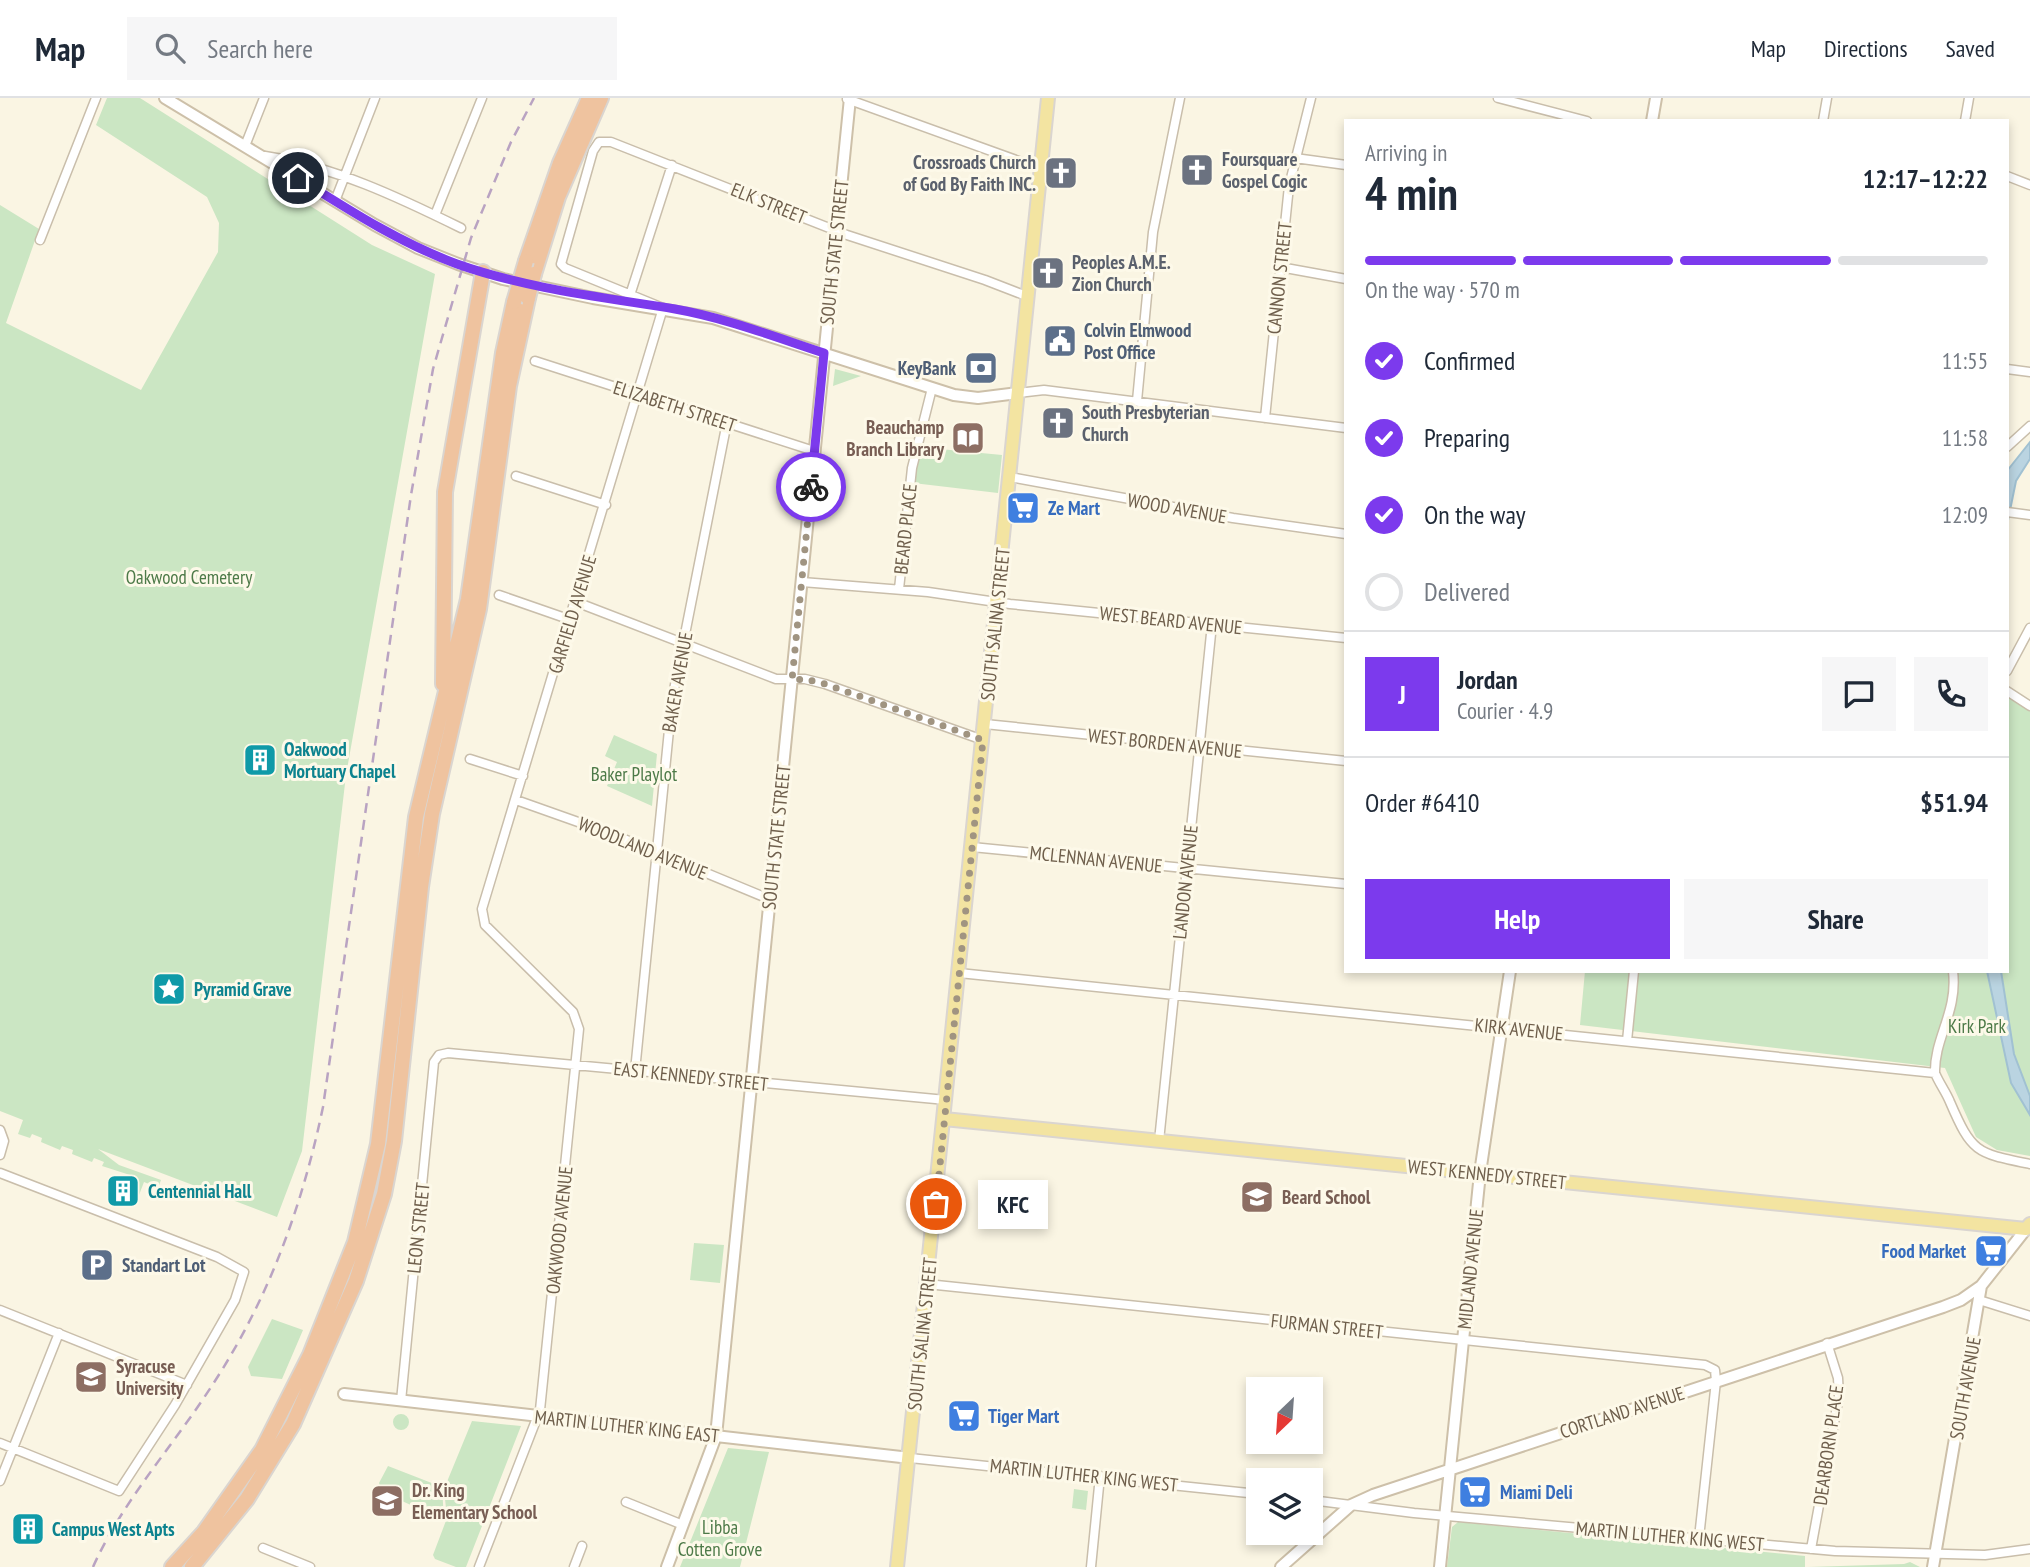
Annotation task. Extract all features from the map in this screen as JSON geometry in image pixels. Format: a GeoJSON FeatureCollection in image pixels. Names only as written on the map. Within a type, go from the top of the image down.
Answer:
{"type":"FeatureCollection","features":[{"type":"Feature","properties":{"kind":"highway"},"geometry":{"type":"LineString","coordinates":[[317,1357],[355,1242],[378,1144],[416,817],[468,599],[503,353],[560,163],[589,98]]}},
{"type":"Feature","properties":{"kind":"highway"},"geometry":{"type":"LineString","coordinates":[[530,267],[601,98]]}},
{"type":"Feature","properties":{"kind":"highway"},"geometry":{"type":"LineString","coordinates":[[443,703],[441,643],[445,492],[483,272]]}},
{"type":"Feature","properties":{"kind":"highway"},"geometry":{"type":"LineString","coordinates":[[192,1567],[247,1499],[370,1242],[394,1141],[421,887],[442,767],[479,609],[521,300]]}},
{"type":"Feature","properties":{"kind":"highway"},"geometry":{"type":"LineString","coordinates":[[172,1567],[234,1492],[286,1421]]}},
{"type":"Feature","properties":{"kind":"main road","name":"SOUTH SALINA STREET"},"geometry":{"type":"LineString","coordinates":[[897,1567],[1048,98]]}},
{"type":"Feature","properties":{"kind":"main road","name":"WEST KENNEDY STREET"},"geometry":{"type":"LineString","coordinates":[[944,1119],[2029,1228]]}},
{"type":"Feature","properties":{"kind":"street"},"geometry":{"type":"LineString","coordinates":[[40,240],[96,98]]}},
{"type":"Feature","properties":{"kind":"street"},"geometry":{"type":"LineString","coordinates":[[165,98],[418,248],[483,272],[604,300],[713,318],[967,397],[1044,390],[1344,428]]}},
{"type":"Feature","properties":{"kind":"street"},"geometry":{"type":"LineString","coordinates":[[245,146],[264,98]]}},
{"type":"Feature","properties":{"kind":"street"},"geometry":{"type":"LineString","coordinates":[[335,201],[375,98]]}},
{"type":"Feature","properties":{"kind":"street"},"geometry":{"type":"LineString","coordinates":[[435,215],[482,98]]}},
{"type":"Feature","properties":{"kind":"street"},"geometry":{"type":"LineString","coordinates":[[1137,401],[1153,232],[1180,98]]}},
{"type":"Feature","properties":{"kind":"street","name":"CANNON STREET"},"geometry":{"type":"LineString","coordinates":[[1265,418],[1294,158],[1311,98]]}},
{"type":"Feature","properties":{"kind":"street"},"geometry":{"type":"LineString","coordinates":[[1498,98],[1579,119]]}},
{"type":"Feature","properties":{"kind":"street"},"geometry":{"type":"LineString","coordinates":[[1653,119],[1656,98]]}},
{"type":"Feature","properties":{"kind":"street"},"geometry":{"type":"LineString","coordinates":[[1823,119],[1827,98]]}},
{"type":"Feature","properties":{"kind":"street"},"geometry":{"type":"LineString","coordinates":[[1965,119],[1969,98]]}},
{"type":"Feature","properties":{"kind":"street"},"geometry":{"type":"LineString","coordinates":[[848,99],[1041,169]]}},
{"type":"Feature","properties":{"kind":"street","name":"SOUTH STATE STREET"},"geometry":{"type":"LineString","coordinates":[[667,1567],[716,1436],[848,99]]}},
{"type":"Feature","properties":{"kind":"street","name":"ELK STREET"},"geometry":{"type":"LineString","coordinates":[[609,284],[565,268],[561,264],[593,151],[599,142],[611,142],[837,231],[985,279],[1028,297]]}},
{"type":"Feature","properties":{"kind":"street"},"geometry":{"type":"LineString","coordinates":[[261,156],[298,162],[345,175],[461,228]]}},
{"type":"Feature","properties":{"kind":"street"},"geometry":{"type":"LineString","coordinates":[[1294,158],[1344,165]]}},
{"type":"Feature","properties":{"kind":"street"},"geometry":{"type":"LineString","coordinates":[[631,292],[672,165]]}},
{"type":"Feature","properties":{"kind":"street"},"geometry":{"type":"LineString","coordinates":[[2009,177],[2030,186]]}},
{"type":"Feature","properties":{"kind":"street"},"geometry":{"type":"LineString","coordinates":[[1280,267],[1344,279]]}},
{"type":"Feature","properties":{"kind":"street"},"geometry":{"type":"LineString","coordinates":[[604,300],[609,284],[663,308]]}},
{"type":"Feature","properties":{"kind":"street","name":"GARFIELD AVENUE"},"geometry":{"type":"LineString","coordinates":[[483,920],[486,891],[606,505],[663,308]]}},
{"type":"Feature","properties":{"kind":"street","name":"ELIZABETH STREET"},"geometry":{"type":"LineString","coordinates":[[535,361],[814,451]]}},
{"type":"Feature","properties":{"kind":"street"},"geometry":{"type":"LineString","coordinates":[[2009,369],[2030,372]]}},
{"type":"Feature","properties":{"kind":"street","name":"BEARD PLACE"},"geometry":{"type":"LineString","coordinates":[[899,589],[912,468],[932,388]]}},
{"type":"Feature","properties":{"kind":"street","name":"BAKER AVENUE"},"geometry":{"type":"LineString","coordinates":[[635,1071],[666,749],[727,422]]}},
{"type":"Feature","properties":{"kind":"street"},"geometry":{"type":"LineString","coordinates":[[2009,445],[2030,426]]}},
{"type":"Feature","properties":{"kind":"street"},"geometry":{"type":"LineString","coordinates":[[516,476],[606,505]]}},
{"type":"Feature","properties":{"kind":"street","name":"WOOD AVENUE"},"geometry":{"type":"LineString","coordinates":[[1010,477],[1233,518],[1344,534]]}},
{"type":"Feature","properties":{"kind":"street"},"geometry":{"type":"LineString","coordinates":[[2011,513],[2030,515]]}},
{"type":"Feature","properties":{"kind":"street","name":"WEST BEARD AVENUE"},"geometry":{"type":"LineString","coordinates":[[802,582],[899,589],[997,602],[1344,638]]}},
{"type":"Feature","properties":{"kind":"street"},"geometry":{"type":"LineString","coordinates":[[499,595],[570,620]]}},
{"type":"Feature","properties":{"kind":"street"},"geometry":{"type":"LineString","coordinates":[[576,602],[776,679],[805,679],[825,684],[983,740]]}},
{"type":"Feature","properties":{"kind":"street","name":"LANDON AVENUE"},"geometry":{"type":"LineString","coordinates":[[1159,1141],[1212,624]]}},
{"type":"Feature","properties":{"kind":"street"},"geometry":{"type":"LineString","coordinates":[[2009,668],[2027,639],[2030,628]]}},
{"type":"Feature","properties":{"kind":"street"},"geometry":{"type":"LineString","coordinates":[[2009,692],[2030,706]]}},
{"type":"Feature","properties":{"kind":"street","name":"WEST BORDEN AVENUE"},"geometry":{"type":"LineString","coordinates":[[985,724],[1344,761]]}},
{"type":"Feature","properties":{"kind":"street"},"geometry":{"type":"LineString","coordinates":[[470,759],[523,776]]}},
{"type":"Feature","properties":{"kind":"street","name":"WOODLAND AVENUE"},"geometry":{"type":"LineString","coordinates":[[516,800],[769,899]]}},
{"type":"Feature","properties":{"kind":"street","name":"MCLENNAN AVENUE"},"geometry":{"type":"LineString","coordinates":[[972,847],[1344,884]]}},
{"type":"Feature","properties":{"kind":"street","name":"OAKWOOD AVENUE"},"geometry":{"type":"LineString","coordinates":[[479,1567],[538,1416],[579,1029],[573,1012],[483,920]]}},
{"type":"Feature","properties":{"kind":"street","name":"KIRK AVENUE"},"geometry":{"type":"LineString","coordinates":[[959,973],[1935,1073]]}},
{"type":"Feature","properties":{"kind":"street","name":"MIDLAND AVENUE"},"geometry":{"type":"LineString","coordinates":[[1440,1567],[1480,1173],[1510,973]]}},
{"type":"Feature","properties":{"kind":"street"},"geometry":{"type":"LineString","coordinates":[[1627,1041],[1634,973]]}},
{"type":"Feature","properties":{"kind":"street"},"geometry":{"type":"LineString","coordinates":[[1953,973],[1954,1002],[1935,1062],[1935,1073],[1962,1132],[1972,1145],[1990,1155],[2030,1164]]}},
{"type":"Feature","properties":{"kind":"street","name":"EAST KENNEDY STREET"},"geometry":{"type":"LineString","coordinates":[[437,1056],[448,1053],[946,1100]]}},
{"type":"Feature","properties":{"kind":"street","name":"LEON STREET"},"geometry":{"type":"LineString","coordinates":[[401,1401],[437,1056]]}},
{"type":"Feature","properties":{"kind":"street"},"geometry":{"type":"LineString","coordinates":[[0,1130],[4,1141],[0,1155]]}},
{"type":"Feature","properties":{"kind":"street"},"geometry":{"type":"LineString","coordinates":[[0,1173],[217,1257],[244,1272],[235,1300],[187,1385],[119,1491],[0,1443]]}},
{"type":"Feature","properties":{"kind":"street"},"geometry":{"type":"LineString","coordinates":[[1980,1286],[2029,1228]]}},
{"type":"Feature","properties":{"kind":"street","name":"FURMAN STREET"},"geometry":{"type":"LineString","coordinates":[[928,1284],[1696,1363],[1714,1370],[1716,1381]]}},
{"type":"Feature","properties":{"kind":"street","name":"CORTLAND AVENUE"},"geometry":{"type":"LineString","coordinates":[[1281,1567],[1351,1505],[1450,1468],[1961,1300],[1980,1286]]}},
{"type":"Feature","properties":{"kind":"street","name":"SOUTH AVENUE"},"geometry":{"type":"LineString","coordinates":[[1933,1567],[1980,1286]]}},
{"type":"Feature","properties":{"kind":"street"},"geometry":{"type":"LineString","coordinates":[[1961,1300],[1979,1300],[2030,1317]]}},
{"type":"Feature","properties":{"kind":"street"},"geometry":{"type":"LineString","coordinates":[[0,1310],[187,1385]]}},
{"type":"Feature","properties":{"kind":"street"},"geometry":{"type":"LineString","coordinates":[[0,1480],[58,1334]]}},
{"type":"Feature","properties":{"kind":"street","name":"DEARBORN PLACE"},"geometry":{"type":"LineString","coordinates":[[1811,1549],[1839,1396],[1838,1378],[1827,1343]]}},
{"type":"Feature","properties":{"kind":"street"},"geometry":{"type":"LineString","coordinates":[[1699,1538],[1716,1381]]}},
{"type":"Feature","properties":{"kind":"street","name":"MARTIN LUTHER KING EAST"},"geometry":{"type":"LineString","coordinates":[[344,1394],[910,1458]]}},
{"type":"Feature","properties":{"kind":"street","name":"MARTIN LUTHER KING WEST"},"geometry":{"type":"LineString","coordinates":[[910,1458],[1246,1493]]}},
{"type":"Feature","properties":{"kind":"street"},"geometry":{"type":"LineString","coordinates":[[1091,1567],[1100,1476]]}},
{"type":"Feature","properties":{"kind":"street"},"geometry":{"type":"LineString","coordinates":[[626,1502],[683,1525]]}},
{"type":"Feature","properties":{"kind":"street","name":"MARTIN LUTHER KING WEST"},"geometry":{"type":"LineString","coordinates":[[1323,1502],[1446,1516],[1811,1549],[1986,1555],[2030,1549]]}},
{"type":"Feature","properties":{"kind":"street"},"geometry":{"type":"LineString","coordinates":[[574,1567],[583,1546]]}},
{"type":"Feature","properties":{"kind":"street"},"geometry":{"type":"LineString","coordinates":[[263,1548],[287,1563],[310,1567]]}},
{"type":"Feature","properties":{"kind":"green space","name":"Oakwood Cemetery"},"geometry":{"type":"Polygon","coordinates":[[[107,98],[140,98],[372,245],[435,274],[346,775],[302,1151],[277,1217],[98,1149],[119,1165],[161,1180],[158,1188],[144,1182],[139,1195],[130,1187],[130,1175],[102,1166],[104,1162],[94,1158],[92,1162],[72,1154],[73,1150],[62,1146],[60,1150],[41,1142],[42,1138],[32,1134],[30,1138],[18,1134],[23,1120],[0,1111],[0,205],[39,229],[6,323],[141,390],[218,252],[219,223],[207,197],[96,125],[107,98]]]}},
{"type":"Feature","properties":{"kind":"green space"},"geometry":{"type":"Polygon","coordinates":[[[835,369],[861,376],[833,386],[835,369]]]}},
{"type":"Feature","properties":{"kind":"green space"},"geometry":{"type":"Polygon","coordinates":[[[919,447],[1002,455],[998,493],[913,483],[919,447]]]}},
{"type":"Feature","properties":{"kind":"green space","name":"Kirk Park"},"geometry":{"type":"Polygon","coordinates":[[[2009,692],[2030,706],[2030,1156],[1997,1150],[1976,1137],[1945,1068],[1580,1025],[1585,973],[2009,973],[2009,692]]]}},
{"type":"Feature","properties":{"kind":"green space","name":"Baker Playlot"},"geometry":{"type":"Polygon","coordinates":[[[614,735],[657,754],[652,806],[607,786],[617,762],[605,756],[614,735]]]}},
{"type":"Feature","properties":{"kind":"green space"},"geometry":{"type":"Polygon","coordinates":[[[694,1243],[724,1245],[720,1283],[690,1280],[694,1243]]]}},
{"type":"Feature","properties":{"kind":"green space"},"geometry":{"type":"Polygon","coordinates":[[[272,1319],[303,1330],[282,1379],[251,1376],[248,1367],[272,1319]]]}},
{"type":"Feature","properties":{"kind":"green space"},"geometry":{"type":"Polygon","coordinates":[[[401,1414],[407,1416],[407,1428],[401,1430],[395,1428],[393,1422],[395,1416],[401,1414]]]}},
{"type":"Feature","properties":{"kind":"green space"},"geometry":{"type":"Polygon","coordinates":[[[472,1421],[521,1426],[466,1567],[456,1567],[435,1559],[433,1555],[447,1518],[444,1489],[472,1421]]]}},
{"type":"Feature","properties":{"kind":"green space","name":"Libba Cotten Grove"},"geometry":{"type":"Polygon","coordinates":[[[728,1448],[769,1452],[740,1567],[680,1567],[728,1448]]]}},
{"type":"Feature","properties":{"kind":"green space"},"geometry":{"type":"Polygon","coordinates":[[[388,1466],[442,1487],[444,1520],[382,1492],[379,1483],[388,1466]]]}},
{"type":"Feature","properties":{"kind":"green space"},"geometry":{"type":"Polygon","coordinates":[[[1074,1489],[1088,1491],[1086,1510],[1072,1508],[1074,1489]]]}},
{"type":"Feature","properties":{"kind":"green space"},"geometry":{"type":"Polygon","coordinates":[[[1458,1522],[1805,1556],[1805,1567],[1447,1567],[1452,1527],[1458,1522]]]}},
{"type":"Feature","properties":{"kind":"green space"},"geometry":{"type":"Polygon","coordinates":[[[1910,1562],[1920,1567],[1808,1567],[1904,1564],[1910,1562]]]}},
{"type":"Feature","properties":{"kind":"water"},"geometry":{"type":"Polygon","coordinates":[[[2030,442],[2030,459],[2016,481],[2009,515],[2009,468],[2030,442]]]}},
{"type":"Feature","properties":{"kind":"water"},"geometry":{"type":"Polygon","coordinates":[[[1987,973],[2001,973],[2014,1054],[2030,1096],[2030,1115],[2011,1083],[1987,973]]]}},
{"type":"Feature","properties":{"kind":"railway"},"geometry":{"type":"LineString","coordinates":[[93,1567],[119,1519],[198,1407],[233,1352],[267,1285],[305,1180],[323,1107],[411,495],[433,369],[471,238],[511,142],[534,98]]}},
{"type":"Feature","properties":{"kind":"way so far"},"geometry":{"type":"LineString","coordinates":[[811,487],[792,680],[805,679],[825,684],[983,740],[936,1204]]}},
{"type":"Feature","properties":{"kind":"place","name":"Foursquare Gospel Cogic"},"geometry":{"type":"Point","coordinates":[1197,170]}},
{"type":"Feature","properties":{"kind":"place","name":"Crossroads Church of God By Faith INC."},"geometry":{"type":"Point","coordinates":[1061,173]}},
{"type":"Feature","properties":{"kind":"place","name":"Peoples A.M.E. Zion Church"},"geometry":{"type":"Point","coordinates":[1048,273]}},
{"type":"Feature","properties":{"kind":"place","name":"Colvin Elmwood Post Office"},"geometry":{"type":"Point","coordinates":[1060,341]}},
{"type":"Feature","properties":{"kind":"place","name":"KeyBank"},"geometry":{"type":"Point","coordinates":[981,368]}},
{"type":"Feature","properties":{"kind":"place","name":"South Presbyterian Church"},"geometry":{"type":"Point","coordinates":[1058,423]}},
{"type":"Feature","properties":{"kind":"place","name":"Beauchamp Branch Library"},"geometry":{"type":"Point","coordinates":[968,438]}},
{"type":"Feature","properties":{"kind":"place","name":"Ze Mart"},"geometry":{"type":"Point","coordinates":[1023,508]}},
{"type":"Feature","properties":{"kind":"place","name":"Oakwood Mortuary Chapel"},"geometry":{"type":"Point","coordinates":[260,760]}},
{"type":"Feature","properties":{"kind":"place","name":"Pyramid Grave"},"geometry":{"type":"Point","coordinates":[169,989]}},
{"type":"Feature","properties":{"kind":"place","name":"Centennial Hall"},"geometry":{"type":"Point","coordinates":[123,1191]}},
{"type":"Feature","properties":{"kind":"place","name":"Beard School"},"geometry":{"type":"Point","coordinates":[1257,1197]}},
{"type":"Feature","properties":{"kind":"place","name":"KFC"},"geometry":{"type":"Point","coordinates":[936,1204]}},
{"type":"Feature","properties":{"kind":"place","name":"Food Market"},"geometry":{"type":"Point","coordinates":[1991,1251]}},
{"type":"Feature","properties":{"kind":"place","name":"Standart Lot"},"geometry":{"type":"Point","coordinates":[97,1265]}},
{"type":"Feature","properties":{"kind":"place","name":"Syracuse University"},"geometry":{"type":"Point","coordinates":[91,1377]}},
{"type":"Feature","properties":{"kind":"place","name":"Tiger Mart"},"geometry":{"type":"Point","coordinates":[964,1416]}},
{"type":"Feature","properties":{"kind":"place","name":"Miami Deli"},"geometry":{"type":"Point","coordinates":[1475,1492]}},
{"type":"Feature","properties":{"kind":"place","name":"Dr. King Elementary School"},"geometry":{"type":"Point","coordinates":[387,1501]}},
{"type":"Feature","properties":{"kind":"place","name":"Campus West Apts"},"geometry":{"type":"Point","coordinates":[28,1529]}},
{"type":"Feature","properties":{"kind":"route"},"geometry":{"type":"LineString","coordinates":[[298,178],[375,225],[418,248],[457,264],[503,278],[604,300],[676,309],[824,353],[811,487]]}}]}
